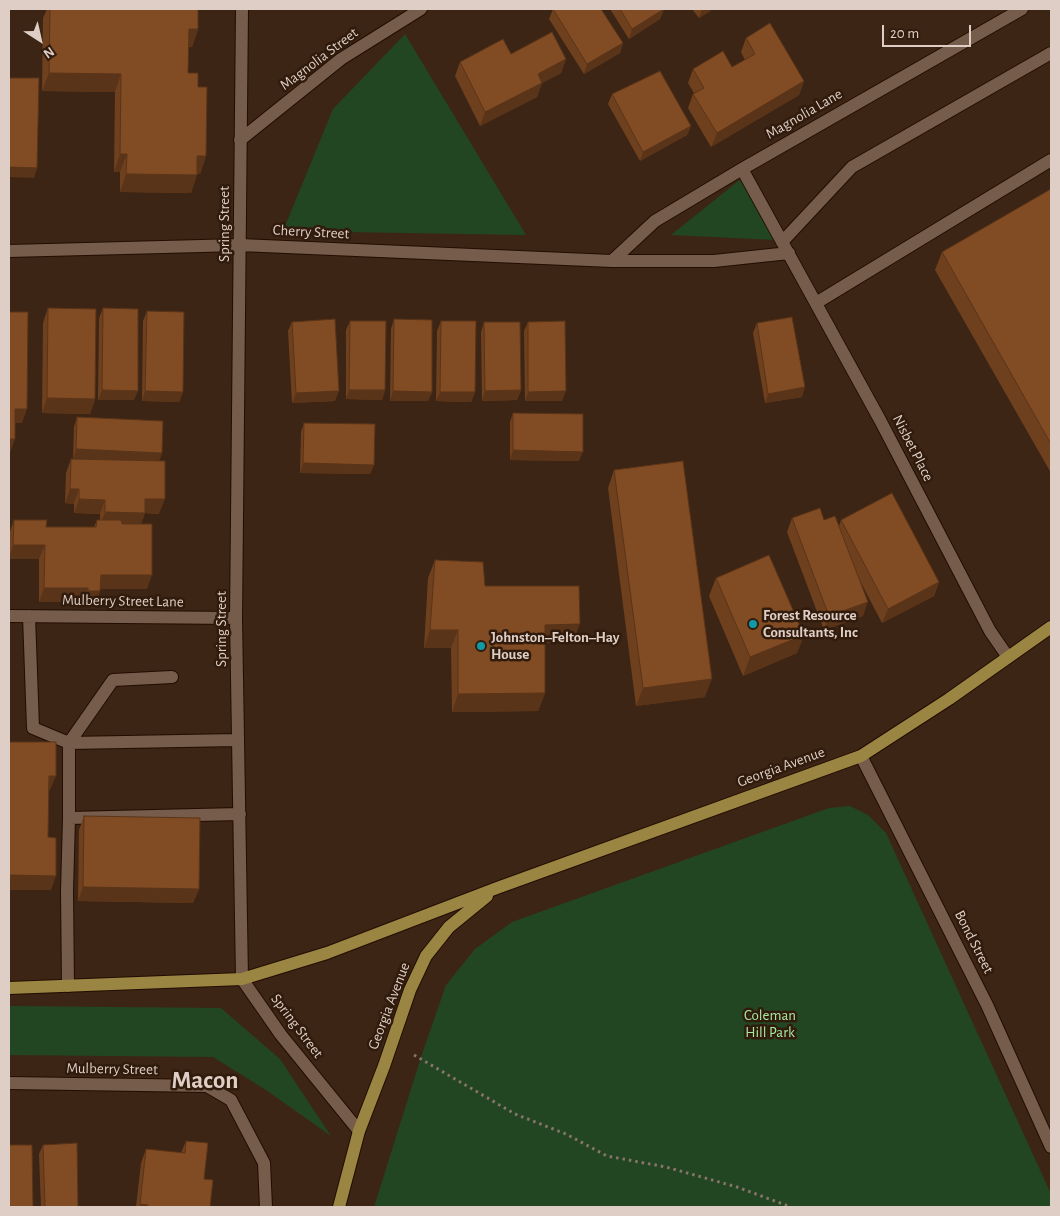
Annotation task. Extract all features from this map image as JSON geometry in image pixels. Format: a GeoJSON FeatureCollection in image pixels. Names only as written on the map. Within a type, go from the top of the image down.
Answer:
{"type":"FeatureCollection","features":[{"type":"Feature","properties":{"kind":"main road","name":"Georgia Avenue"},"geometry":{"type":"LineString","coordinates":[[242,979],[327,953],[497,888],[861,756],[949,699],[1051,627]]}},
{"type":"Feature","properties":{"kind":"main road","name":"Georgia Avenue"},"geometry":{"type":"LineString","coordinates":[[358,1131],[384,1066],[410,990],[426,956],[449,927],[497,888]]}},
{"type":"Feature","properties":{"kind":"main road"},"geometry":{"type":"LineString","coordinates":[[9,988],[242,979]]}},
{"type":"Feature","properties":{"kind":"main road"},"geometry":{"type":"LineString","coordinates":[[339,1207],[358,1131]]}},
{"type":"Feature","properties":{"kind":"street","name":"Spring Street"},"geometry":{"type":"LineString","coordinates":[[242,9],[236,618],[242,979],[281,1034],[358,1131]]}},
{"type":"Feature","properties":{"kind":"street","name":"Magnolia Street"},"geometry":{"type":"LineString","coordinates":[[240,140],[342,60],[421,9]]}},
{"type":"Feature","properties":{"kind":"street","name":"Magnolia Lane"},"geometry":{"type":"LineString","coordinates":[[612,262],[655,221],[742,169],[1022,9]]}},
{"type":"Feature","properties":{"kind":"street"},"geometry":{"type":"LineString","coordinates":[[782,242],[852,167],[1051,53]]}},
{"type":"Feature","properties":{"kind":"street"},"geometry":{"type":"LineString","coordinates":[[816,303],[1051,160]]}},
{"type":"Feature","properties":{"kind":"street","name":"Nisbet Place"},"geometry":{"type":"LineString","coordinates":[[742,169],[880,420],[990,631],[1008,657]]}},
{"type":"Feature","properties":{"kind":"street","name":"Cherry Street"},"geometry":{"type":"LineString","coordinates":[[9,251],[240,245],[612,262]]}},
{"type":"Feature","properties":{"kind":"street"},"geometry":{"type":"LineString","coordinates":[[612,262],[714,261],[789,253]]}},
{"type":"Feature","properties":{"kind":"street","name":"Mulberry Street Lane"},"geometry":{"type":"LineString","coordinates":[[9,616],[236,618]]}},
{"type":"Feature","properties":{"kind":"street"},"geometry":{"type":"LineString","coordinates":[[29,616],[33,728],[69,744],[238,740]]}},
{"type":"Feature","properties":{"kind":"street"},"geometry":{"type":"LineString","coordinates":[[68,986],[69,744],[113,680],[172,677]]}},
{"type":"Feature","properties":{"kind":"street","name":"Bond Street"},"geometry":{"type":"LineString","coordinates":[[861,756],[987,1005],[1051,1147]]}},
{"type":"Feature","properties":{"kind":"street"},"geometry":{"type":"LineString","coordinates":[[69,818],[240,814]]}},
{"type":"Feature","properties":{"kind":"street","name":"Mulberry Street"},"geometry":{"type":"LineString","coordinates":[[9,1083],[207,1086],[231,1100],[264,1163],[266,1207]]}},
{"type":"Feature","properties":{"kind":"path"},"geometry":{"type":"LineString","coordinates":[[414,1055],[515,1114],[566,1134],[608,1156],[666,1168],[737,1187],[791,1207]]}},
{"type":"Feature","properties":{"kind":"green space"},"geometry":{"type":"Polygon","coordinates":[[[405,34],[526,235],[283,231],[333,109],[405,34]]]}},
{"type":"Feature","properties":{"kind":"green space"},"geometry":{"type":"Polygon","coordinates":[[[742,178],[776,240],[671,235],[742,178]]]}},
{"type":"Feature","properties":{"kind":"green space","name":"Coleman Hill Park"},"geometry":{"type":"Polygon","coordinates":[[[850,806],[868,815],[886,833],[1051,1194],[1051,1207],[374,1207],[422,1054],[446,985],[475,949],[512,922],[829,808],[850,806]]]}},
{"type":"Feature","properties":{"kind":"green space"},"geometry":{"type":"Polygon","coordinates":[[[9,1006],[221,1008],[280,1059],[331,1136],[266,1090],[213,1057],[9,1055],[9,1006]]]}},
{"type":"Feature","properties":{"kind":"building"},"geometry":{"type":"Polygon","coordinates":[[[50,9],[198,9],[198,29],[189,29],[188,73],[198,73],[198,87],[207,87],[206,156],[197,156],[197,175],[126,174],[127,154],[120,154],[121,74],[49,73],[50,9]]]}},
{"type":"Feature","properties":{"kind":"building"},"geometry":{"type":"Polygon","coordinates":[[[553,9],[601,9],[623,43],[587,64],[553,9]]]}},
{"type":"Feature","properties":{"kind":"building"},"geometry":{"type":"Polygon","coordinates":[[[620,9],[664,9],[632,29],[620,9]]]}},
{"type":"Feature","properties":{"kind":"building"},"geometry":{"type":"Polygon","coordinates":[[[770,23],[804,81],[717,133],[693,94],[704,88],[693,69],[723,51],[732,67],[755,54],[746,38],[770,23]]]}},
{"type":"Feature","properties":{"kind":"building"},"geometry":{"type":"Polygon","coordinates":[[[552,32],[566,59],[538,74],[542,83],[485,112],[460,62],[503,39],[511,54],[552,32]]]}},
{"type":"Feature","properties":{"kind":"building"},"geometry":{"type":"Polygon","coordinates":[[[660,71],[691,126],[643,152],[612,94],[660,71]]]}},
{"type":"Feature","properties":{"kind":"building"},"geometry":{"type":"Polygon","coordinates":[[[9,78],[39,78],[37,168],[9,167],[9,78]]]}},
{"type":"Feature","properties":{"kind":"building"},"geometry":{"type":"Polygon","coordinates":[[[1051,189],[1051,444],[942,252],[1051,189]]]}},
{"type":"Feature","properties":{"kind":"building"},"geometry":{"type":"Polygon","coordinates":[[[48,308],[96,309],[95,399],[47,398],[48,308]]]}},
{"type":"Feature","properties":{"kind":"building"},"geometry":{"type":"Polygon","coordinates":[[[103,308],[138,309],[138,391],[102,390],[103,308]]]}},
{"type":"Feature","properties":{"kind":"building"},"geometry":{"type":"Polygon","coordinates":[[[147,311],[184,312],[183,392],[145,391],[147,311]]]}},
{"type":"Feature","properties":{"kind":"building"},"geometry":{"type":"Polygon","coordinates":[[[9,312],[28,312],[27,409],[15,409],[15,439],[9,439],[9,312]]]}},
{"type":"Feature","properties":{"kind":"building"},"geometry":{"type":"Polygon","coordinates":[[[792,317],[805,387],[768,394],[757,323],[792,317]]]}},
{"type":"Feature","properties":{"kind":"building"},"geometry":{"type":"Polygon","coordinates":[[[335,319],[339,391],[296,393],[292,322],[335,319]]]}},
{"type":"Feature","properties":{"kind":"building"},"geometry":{"type":"Polygon","coordinates":[[[394,319],[432,320],[432,392],[393,391],[394,319]]]}},
{"type":"Feature","properties":{"kind":"building"},"geometry":{"type":"Polygon","coordinates":[[[350,321],[386,321],[385,390],[349,390],[350,321]]]}},
{"type":"Feature","properties":{"kind":"building"},"geometry":{"type":"Polygon","coordinates":[[[441,321],[476,321],[475,392],[440,392],[441,321]]]}},
{"type":"Feature","properties":{"kind":"building"},"geometry":{"type":"Polygon","coordinates":[[[565,321],[566,391],[528,392],[528,322],[565,321]]]}},
{"type":"Feature","properties":{"kind":"building"},"geometry":{"type":"Polygon","coordinates":[[[484,322],[520,322],[521,390],[485,391],[484,322]]]}},
{"type":"Feature","properties":{"kind":"building"},"geometry":{"type":"Polygon","coordinates":[[[513,413],[583,414],[583,452],[513,450],[513,413]]]}},
{"type":"Feature","properties":{"kind":"building"},"geometry":{"type":"Polygon","coordinates":[[[77,417],[163,421],[162,453],[76,449],[77,417]]]}},
{"type":"Feature","properties":{"kind":"building"},"geometry":{"type":"Polygon","coordinates":[[[304,423],[375,424],[374,465],[303,463],[304,423]]]}},
{"type":"Feature","properties":{"kind":"building"},"geometry":{"type":"Polygon","coordinates":[[[71,459],[165,461],[165,499],[145,499],[145,513],[105,512],[105,500],[79,499],[79,489],[70,489],[71,459]]]}},
{"type":"Feature","properties":{"kind":"building"},"geometry":{"type":"Polygon","coordinates":[[[683,461],[712,679],[643,688],[614,470],[683,461]]]}},
{"type":"Feature","properties":{"kind":"building"},"geometry":{"type":"Polygon","coordinates":[[[892,493],[939,582],[888,609],[841,520],[892,493]]]}},
{"type":"Feature","properties":{"kind":"building"},"geometry":{"type":"Polygon","coordinates":[[[820,508],[824,520],[835,516],[868,602],[829,616],[792,518],[820,508]]]}},
{"type":"Feature","properties":{"kind":"building"},"geometry":{"type":"Polygon","coordinates":[[[14,520],[47,520],[46,527],[96,527],[97,520],[121,520],[122,524],[152,524],[152,575],[101,575],[100,591],[88,591],[88,588],[44,588],[45,545],[13,545],[14,520]]]}},
{"type":"Feature","properties":{"kind":"building","name":"Forest Resource Consultants, Inc"},"geometry":{"type":"Polygon","coordinates":[[[769,555],[804,635],[750,657],[716,578],[769,555]]]}},
{"type":"Feature","properties":{"kind":"building","name":"Johnston–Felton–Hay House"},"geometry":{"type":"Polygon","coordinates":[[[435,560],[483,562],[485,586],[579,586],[580,624],[545,625],[545,693],[458,694],[458,630],[430,630],[435,560]]]}},
{"type":"Feature","properties":{"kind":"building"},"geometry":{"type":"Polygon","coordinates":[[[9,742],[56,742],[56,776],[49,776],[48,837],[56,838],[56,876],[9,875],[9,742]]]}},
{"type":"Feature","properties":{"kind":"building"},"geometry":{"type":"Polygon","coordinates":[[[84,816],[200,818],[199,889],[83,887],[84,816]]]}},
{"type":"Feature","properties":{"kind":"building"},"geometry":{"type":"Polygon","coordinates":[[[186,1141],[208,1143],[204,1179],[213,1180],[210,1207],[148,1207],[148,1205],[140,1204],[146,1149],[185,1153],[186,1141]]]}},
{"type":"Feature","properties":{"kind":"building"},"geometry":{"type":"Polygon","coordinates":[[[77,1143],[78,1207],[45,1207],[43,1145],[77,1143]]]}},
{"type":"Feature","properties":{"kind":"building"},"geometry":{"type":"Polygon","coordinates":[[[9,1145],[32,1145],[33,1207],[9,1207],[9,1145]]]}},
{"type":"Feature","properties":{"kind":"place","name":"Forest Resource Consultants, Inc"},"geometry":{"type":"Point","coordinates":[753,624]}},
{"type":"Feature","properties":{"kind":"place","name":"Johnston–Felton–Hay House"},"geometry":{"type":"Point","coordinates":[481,646]}},
{"type":"Feature","properties":{"kind":"district","name":"Macon"},"geometry":{"type":"Point","coordinates":[205,1080]}}]}
